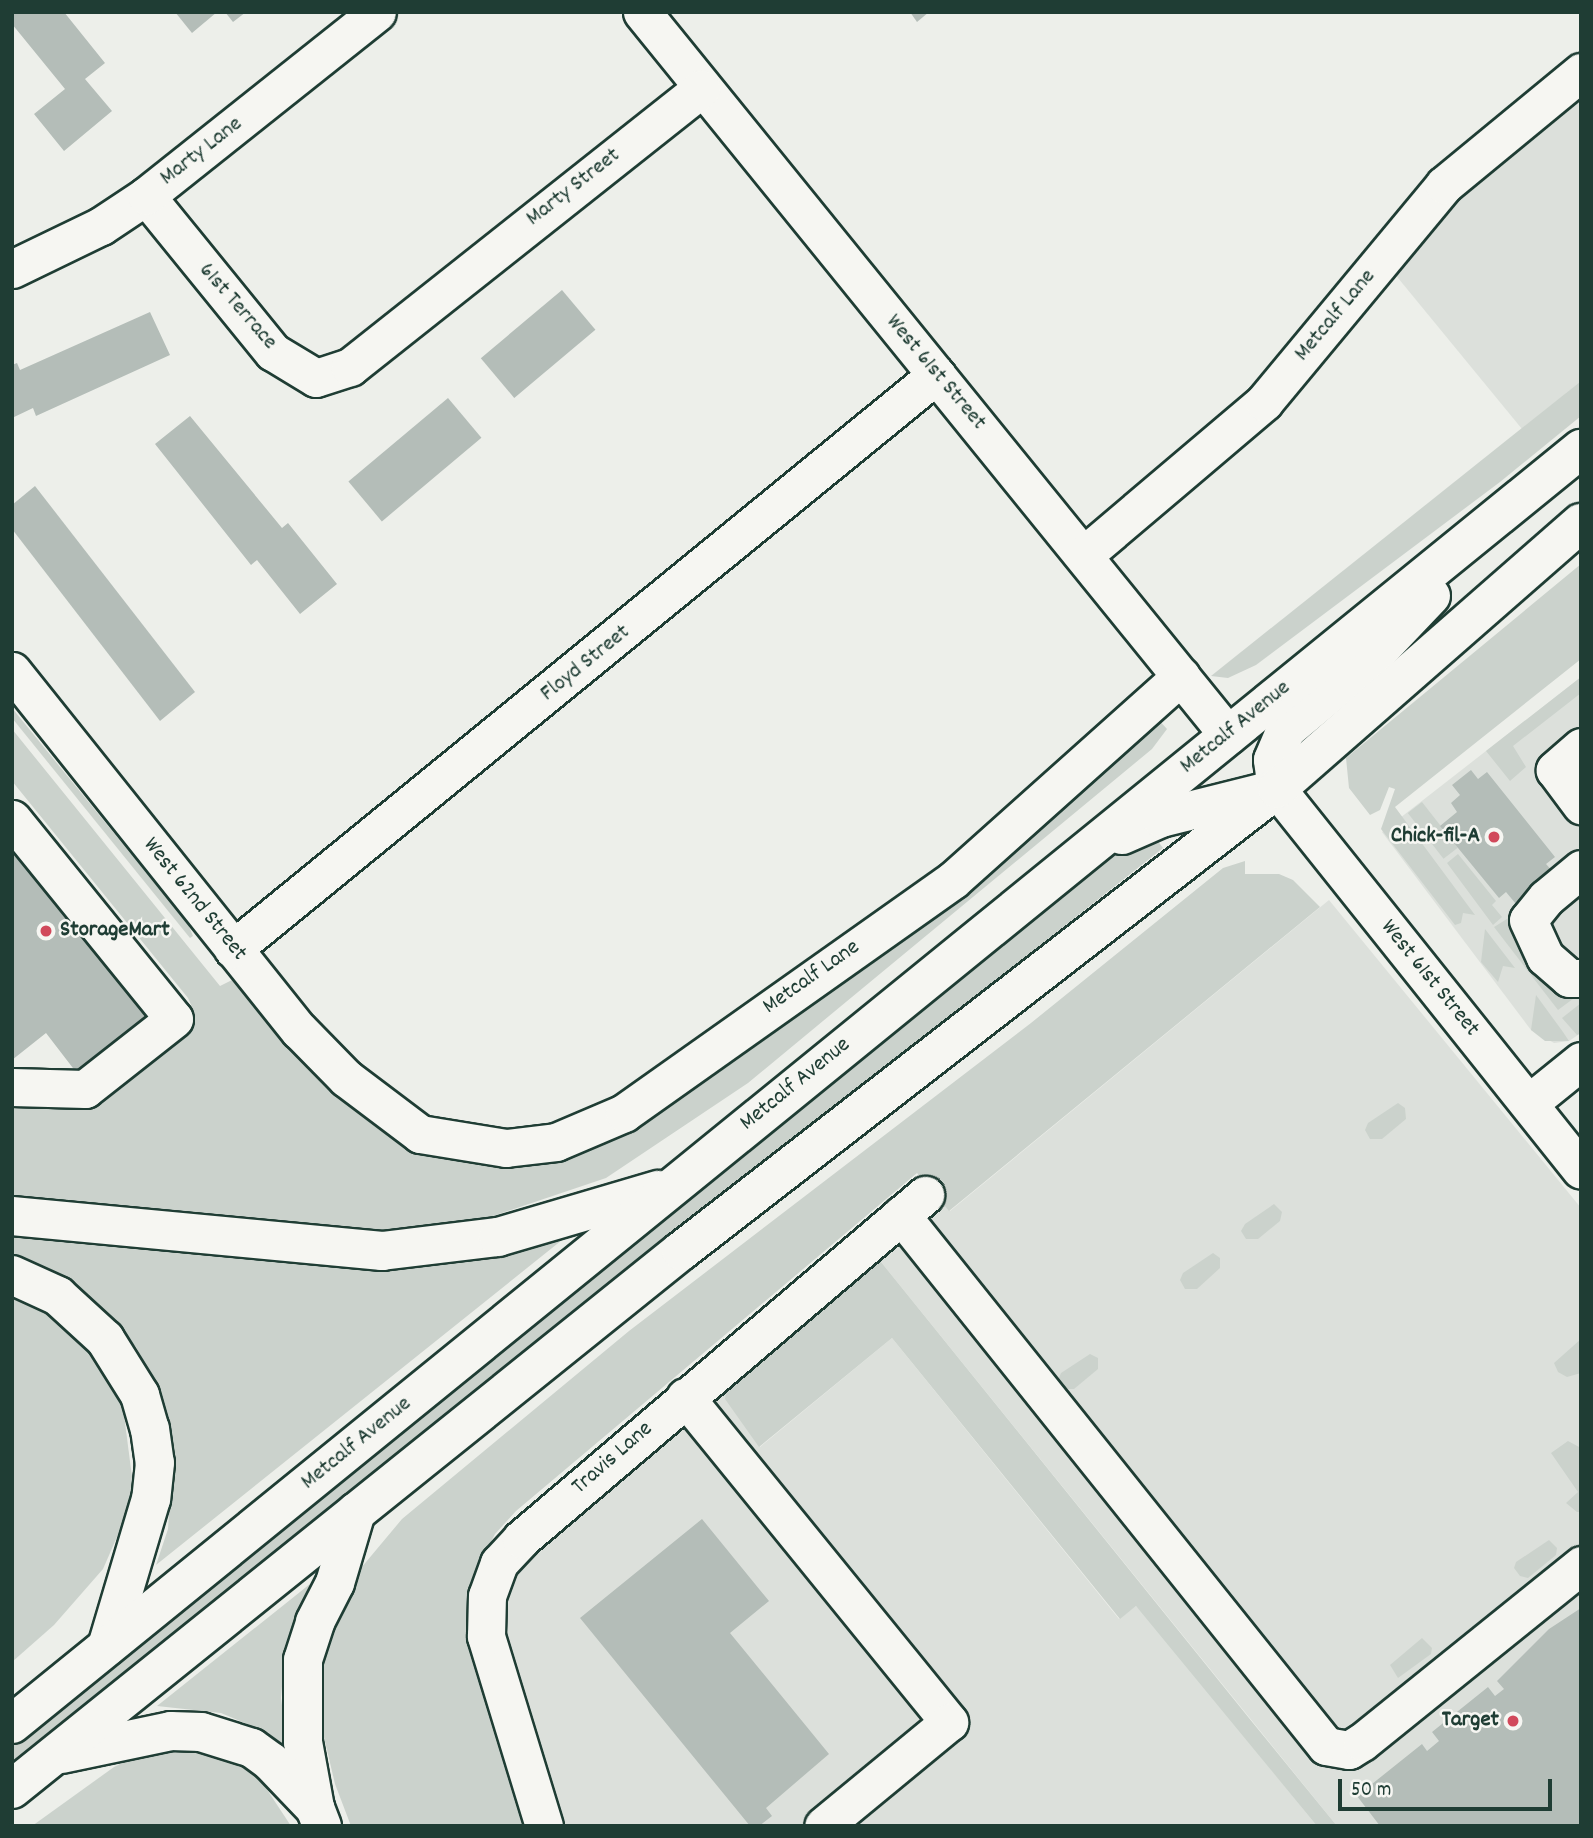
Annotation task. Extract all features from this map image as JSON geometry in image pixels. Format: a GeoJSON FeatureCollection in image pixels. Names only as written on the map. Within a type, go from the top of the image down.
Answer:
{"type":"FeatureCollection","features":[{"type":"Feature","properties":{"kind":"highway","name":"Metcalf Avenue"},"geometry":{"type":"LineString","coordinates":[[12,1724],[1072,858],[1581,449]]}},
{"type":"Feature","properties":{"kind":"highway"},"geometry":{"type":"LineString","coordinates":[[1277,789],[1273,760],[1286,730],[1371,659],[1538,484]]}},
{"type":"Feature","properties":{"kind":"highway"},"geometry":{"type":"LineString","coordinates":[[12,1789],[681,1251],[1277,789],[1581,523]]}},
{"type":"Feature","properties":{"kind":"highway"},"geometry":{"type":"LineString","coordinates":[[1072,858],[1161,818],[1277,789]]}},
{"type":"Feature","properties":{"kind":"highway"},"geometry":{"type":"LineString","coordinates":[[12,1216],[382,1251],[498,1237],[673,1186]]}},
{"type":"Feature","properties":{"kind":"highway"},"geometry":{"type":"LineString","coordinates":[[12,1275],[58,1296],[105,1339],[135,1386],[150,1429],[155,1463],[151,1499],[107,1647]]}},
{"type":"Feature","properties":{"kind":"highway"},"geometry":{"type":"LineString","coordinates":[[319,1817],[303,1742],[303,1660],[315,1622],[335,1583],[356,1511]]}},
{"type":"Feature","properties":{"kind":"highway"},"geometry":{"type":"LineString","coordinates":[[53,1756],[171,1731],[201,1732],[252,1748],[271,1762],[319,1817]]}},
{"type":"Feature","properties":{"kind":"street","name":"Marty Lane"},"geometry":{"type":"LineString","coordinates":[[12,269],[101,226],[145,196],[339,24],[377,12]]}},
{"type":"Feature","properties":{"kind":"street","name":"West 61st Street"},"geometry":{"type":"LineString","coordinates":[[642,12],[701,89],[1085,554],[1228,734]]}},
{"type":"Feature","properties":{"kind":"street","name":"Metcalf Lane"},"geometry":{"type":"LineString","coordinates":[[1085,554],[1264,402],[1444,185],[1581,72]]}},
{"type":"Feature","properties":{"kind":"street","name":"Marty Street"},"geometry":{"type":"LineString","coordinates":[[448,287],[701,89]]}},
{"type":"Feature","properties":{"kind":"street","name":"61st Terrace"},"geometry":{"type":"LineString","coordinates":[[145,196],[273,352],[316,378],[350,367],[448,287]]}},
{"type":"Feature","properties":{"kind":"street","name":"Floyd Street"},"geometry":{"type":"LineString","coordinates":[[233,949],[936,375]]}},
{"type":"Feature","properties":{"kind":"street","name":"West 62nd Street"},"geometry":{"type":"LineString","coordinates":[[12,670],[299,1030],[391,1115]]}},
{"type":"Feature","properties":{"kind":"street","name":"Metcalf Lane"},"geometry":{"type":"LineString","coordinates":[[391,1115],[439,1139],[506,1148],[556,1142],[624,1113],[953,880],[1181,676]]}},
{"type":"Feature","properties":{"kind":"street"},"geometry":{"type":"LineString","coordinates":[[1581,747],[1555,770],[1581,806]]}},
{"type":"Feature","properties":{"kind":"street","name":"West 61st Street"},"geometry":{"type":"LineString","coordinates":[[1277,789],[1581,1170]]}},
{"type":"Feature","properties":{"kind":"street"},"geometry":{"type":"LineString","coordinates":[[12,819],[174,1019],[85,1089],[12,1087]]}},
{"type":"Feature","properties":{"kind":"street"},"geometry":{"type":"LineString","coordinates":[[1581,869],[1546,898],[1528,920],[1545,957],[1569,978],[1581,978]]}},
{"type":"Feature","properties":{"kind":"street"},"geometry":{"type":"LineString","coordinates":[[1529,1103],[1581,1061]]}},
{"type":"Feature","properties":{"kind":"street","name":"Travis Lane"},"geometry":{"type":"LineString","coordinates":[[541,1816],[486,1636],[489,1585],[514,1545],[913,1205],[1326,1746],[1349,1750],[1362,1742],[1581,1565]]}},
{"type":"Feature","properties":{"kind":"street"},"geometry":{"type":"LineString","coordinates":[[685,1397],[949,1722],[823,1826]]}},
{"type":"Feature","properties":{"kind":"shaded area"},"geometry":{"type":"Polygon","coordinates":[[[1581,87],[1581,381],[1522,429],[1389,267],[1438,211],[1581,87]]]}},
{"type":"Feature","properties":{"kind":"shaded area"},"geometry":{"type":"Polygon","coordinates":[[[1581,381],[1581,416],[1500,482],[1256,665],[1228,678],[1211,676],[1581,381]]]}},
{"type":"Feature","properties":{"kind":"shaded area"},"geometry":{"type":"Polygon","coordinates":[[[1581,564],[1581,659],[1395,807],[1475,915],[1463,913],[1461,923],[1455,925],[1381,829],[1395,789],[1389,787],[1380,810],[1370,815],[1349,788],[1346,758],[1581,564]]]}},
{"type":"Feature","properties":{"kind":"shaded area"},"geometry":{"type":"Polygon","coordinates":[[[1581,677],[1581,1033],[1569,1041],[1554,1043],[1531,1030],[1382,832],[1581,677]]]}},
{"type":"Feature","properties":{"kind":"shaded area"},"geometry":{"type":"Polygon","coordinates":[[[1581,677],[1581,693],[1513,746],[1526,767],[1510,781],[1486,751],[1581,677]]]}},
{"type":"Feature","properties":{"kind":"shaded area"},"geometry":{"type":"Polygon","coordinates":[[[12,708],[188,924],[193,936],[190,938],[12,718],[12,708]]]}},
{"type":"Feature","properties":{"kind":"shaded area"},"geometry":{"type":"Polygon","coordinates":[[[1157,718],[1167,729],[1152,749],[748,1083],[606,1178],[478,1221],[392,1230],[308,1227],[12,1195],[12,1094],[102,1104],[189,1032],[195,1014],[188,998],[12,781],[12,729],[220,986],[232,980],[344,1099],[558,1151],[1157,718]]]}},
{"type":"Feature","properties":{"kind":"shaded area"},"geometry":{"type":"Polygon","coordinates":[[[1422,802],[1458,848],[1444,859],[1408,813],[1422,802]]]}},
{"type":"Feature","properties":{"kind":"shaded area"},"geometry":{"type":"Polygon","coordinates":[[[1154,836],[1163,848],[12,1761],[12,1743],[1089,868],[1154,836]]]}},
{"type":"Feature","properties":{"kind":"shaded area"},"geometry":{"type":"Polygon","coordinates":[[[1458,854],[1496,901],[1492,905],[1502,917],[1493,925],[1447,863],[1458,854]]]}},
{"type":"Feature","properties":{"kind":"shaded area"},"geometry":{"type":"Polygon","coordinates":[[[1245,861],[1245,874],[1279,874],[1293,880],[1320,907],[949,1211],[917,1173],[516,1511],[495,1534],[470,1583],[469,1636],[527,1826],[351,1826],[335,1784],[319,1716],[323,1648],[356,1574],[402,1519],[629,1331],[1031,1023],[1223,868],[1245,861]]]}},
{"type":"Feature","properties":{"kind":"shaded area"},"geometry":{"type":"Polygon","coordinates":[[[1329,900],[1581,1208],[1581,1826],[1337,1826],[877,1257],[941,1202],[950,1211],[1329,900]]]}},
{"type":"Feature","properties":{"kind":"shaded area"},"geometry":{"type":"Polygon","coordinates":[[[1515,914],[1581,993],[1558,1010],[1494,927],[1515,914]]]}},
{"type":"Feature","properties":{"kind":"shaded area"},"geometry":{"type":"Polygon","coordinates":[[[1485,929],[1515,968],[1503,966],[1498,982],[1481,962],[1485,929]]]}},
{"type":"Feature","properties":{"kind":"shaded area"},"geometry":{"type":"Polygon","coordinates":[[[1536,995],[1569,1041],[1545,1041],[1531,1030],[1536,995]]]}},
{"type":"Feature","properties":{"kind":"shaded area"},"geometry":{"type":"Polygon","coordinates":[[[1581,1003],[1581,1033],[1577,1035],[1562,1018],[1581,1003]]]}},
{"type":"Feature","properties":{"kind":"shaded area"},"geometry":{"type":"Polygon","coordinates":[[[1398,1103],[1405,1108],[1406,1119],[1382,1139],[1370,1139],[1365,1130],[1368,1123],[1398,1103]]]}},
{"type":"Feature","properties":{"kind":"shaded area"},"geometry":{"type":"Polygon","coordinates":[[[1274,1204],[1282,1212],[1280,1221],[1258,1239],[1246,1239],[1241,1231],[1245,1224],[1274,1204]]]}},
{"type":"Feature","properties":{"kind":"shaded area"},"geometry":{"type":"Polygon","coordinates":[[[12,1232],[367,1269],[440,1263],[572,1232],[156,1565],[168,1529],[173,1451],[154,1380],[136,1347],[79,1287],[12,1254],[12,1232]]]}},
{"type":"Feature","properties":{"kind":"shaded area"},"geometry":{"type":"Polygon","coordinates":[[[1213,1253],[1220,1258],[1220,1268],[1197,1289],[1185,1289],[1180,1280],[1183,1273],[1213,1253]]]}},
{"type":"Feature","properties":{"kind":"shaded area"},"geometry":{"type":"Polygon","coordinates":[[[877,1257],[1337,1826],[1317,1826],[1136,1606],[1120,1619],[892,1338],[759,1447],[725,1399],[728,1379],[877,1257]]]}},
{"type":"Feature","properties":{"kind":"shaded area"},"geometry":{"type":"Polygon","coordinates":[[[12,1296],[48,1314],[81,1342],[106,1373],[123,1407],[132,1477],[130,1507],[103,1569],[54,1625],[12,1662],[12,1296]]]}},
{"type":"Feature","properties":{"kind":"shaded area"},"geometry":{"type":"Polygon","coordinates":[[[892,1338],[1119,1619],[1136,1606],[1148,1618],[1317,1826],[563,1826],[506,1636],[502,1613],[509,1575],[524,1554],[728,1379],[760,1447],[892,1338]]]}},
{"type":"Feature","properties":{"kind":"shaded area"},"geometry":{"type":"Polygon","coordinates":[[[1581,1339],[1581,1373],[1567,1377],[1558,1372],[1554,1363],[1581,1339]]]}},
{"type":"Feature","properties":{"kind":"shaded area"},"geometry":{"type":"Polygon","coordinates":[[[1090,1354],[1098,1358],[1098,1369],[1074,1389],[1062,1389],[1058,1380],[1061,1373],[1090,1354]]]}},
{"type":"Feature","properties":{"kind":"shaded area"},"geometry":{"type":"Polygon","coordinates":[[[1568,1441],[1581,1448],[1581,1512],[1566,1503],[1578,1492],[1551,1453],[1568,1441]]]}},
{"type":"Feature","properties":{"kind":"shaded area"},"geometry":{"type":"Polygon","coordinates":[[[1549,1540],[1557,1548],[1556,1555],[1528,1578],[1520,1576],[1514,1568],[1516,1562],[1549,1540]]]}},
{"type":"Feature","properties":{"kind":"shaded area"},"geometry":{"type":"Polygon","coordinates":[[[310,1584],[284,1663],[281,1698],[288,1750],[266,1732],[221,1713],[157,1706],[310,1584]]]}},
{"type":"Feature","properties":{"kind":"shaded area"},"geometry":{"type":"Polygon","coordinates":[[[1422,1638],[1432,1648],[1431,1654],[1398,1678],[1390,1665],[1422,1638]]]}},
{"type":"Feature","properties":{"kind":"shaded area"},"geometry":{"type":"Polygon","coordinates":[[[167,1751],[215,1754],[241,1766],[262,1782],[291,1826],[32,1826],[114,1767],[138,1755],[167,1751]]]}},
{"type":"Feature","properties":{"kind":"building"},"geometry":{"type":"Polygon","coordinates":[[[12,12],[64,12],[105,63],[85,79],[112,111],[64,151],[34,114],[65,89],[12,24],[12,12]]]}},
{"type":"Feature","properties":{"kind":"building"},"geometry":{"type":"Polygon","coordinates":[[[175,12],[217,12],[192,33],[175,12]]]}},
{"type":"Feature","properties":{"kind":"building"},"geometry":{"type":"Polygon","coordinates":[[[225,12],[246,12],[233,22],[225,12]]]}},
{"type":"Feature","properties":{"kind":"building"},"geometry":{"type":"Polygon","coordinates":[[[910,12],[929,12],[917,22],[910,12]]]}},
{"type":"Feature","properties":{"kind":"building"},"geometry":{"type":"Polygon","coordinates":[[[562,290],[595,330],[514,398],[481,358],[562,290]]]}},
{"type":"Feature","properties":{"kind":"building"},"geometry":{"type":"Polygon","coordinates":[[[150,312],[170,355],[36,416],[33,408],[12,418],[12,365],[17,363],[20,370],[150,312]]]}},
{"type":"Feature","properties":{"kind":"building"},"geometry":{"type":"Polygon","coordinates":[[[448,398],[481,438],[382,521],[348,482],[448,398]]]}},
{"type":"Feature","properties":{"kind":"building"},"geometry":{"type":"Polygon","coordinates":[[[190,416],[282,528],[288,523],[337,584],[300,614],[257,560],[251,565],[155,444],[190,416]]]}},
{"type":"Feature","properties":{"kind":"building"},"geometry":{"type":"Polygon","coordinates":[[[35,486],[195,692],[160,721],[12,529],[12,505],[35,486]]]}},
{"type":"Feature","properties":{"kind":"building","name":"Chick-fil-A"},"geometry":{"type":"Polygon","coordinates":[[[1471,770],[1478,779],[1487,772],[1555,857],[1546,864],[1554,873],[1516,904],[1506,892],[1499,898],[1440,826],[1457,812],[1451,803],[1460,795],[1452,785],[1471,770]]]}},
{"type":"Feature","properties":{"kind":"building","name":"StorageMart"},"geometry":{"type":"Polygon","coordinates":[[[12,846],[147,1015],[76,1072],[46,1033],[12,1060],[12,846]]]}},
{"type":"Feature","properties":{"kind":"building"},"geometry":{"type":"Polygon","coordinates":[[[702,1519],[769,1601],[730,1633],[829,1754],[766,1808],[772,1816],[759,1826],[750,1826],[580,1618],[702,1519]]]}},
{"type":"Feature","properties":{"kind":"building","name":"Target"},"geometry":{"type":"Polygon","coordinates":[[[1581,1608],[1581,1826],[1380,1826],[1357,1796],[1422,1744],[1427,1751],[1439,1741],[1432,1732],[1488,1687],[1495,1696],[1504,1689],[1497,1681],[1549,1629],[1581,1608]]]}},
{"type":"Feature","properties":{"kind":"place","name":"Chick-fil-A"},"geometry":{"type":"Point","coordinates":[1494,837]}},
{"type":"Feature","properties":{"kind":"place","name":"StorageMart"},"geometry":{"type":"Point","coordinates":[46,931]}},
{"type":"Feature","properties":{"kind":"place","name":"Target"},"geometry":{"type":"Point","coordinates":[1513,1721]}}]}
